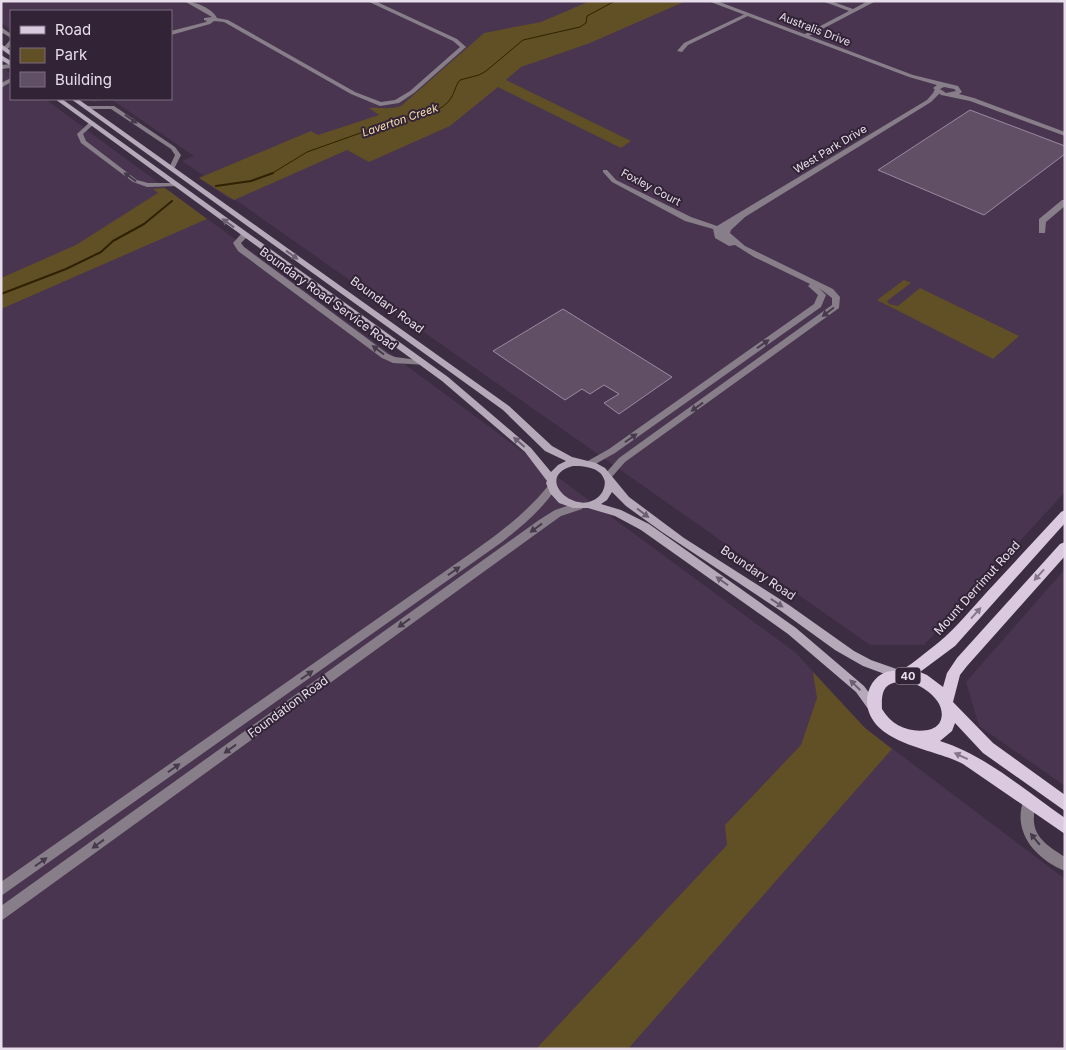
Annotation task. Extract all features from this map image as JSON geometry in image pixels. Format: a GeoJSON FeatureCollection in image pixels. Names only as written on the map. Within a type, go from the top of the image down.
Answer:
{"type":"FeatureCollection","features":[{"type":"Feature","properties":{"kind":"main road","name":"Boundary Road"},"geometry":{"type":"LineString","coordinates":[[59,100],[452,385],[528,450],[551,483]]}},
{"type":"Feature","properties":{"kind":"main road","name":"Boundary Road"},"geometry":{"type":"LineString","coordinates":[[76,100],[506,408],[522,422],[540,443],[552,452],[566,460],[587,463]]}},
{"type":"Feature","properties":{"kind":"main road"},"geometry":{"type":"LineString","coordinates":[[82,116],[86,107]]}},
{"type":"Feature","properties":{"kind":"main road"},"geometry":{"type":"LineString","coordinates":[[245,235],[257,230]]}},
{"type":"Feature","properties":{"kind":"main road"},"geometry":{"type":"LineString","coordinates":[[584,505],[605,497],[610,485],[608,477],[600,468],[587,463],[567,464],[560,468],[551,483],[561,500],[618,513],[639,523],[792,631],[860,689],[891,730],[903,736],[960,754],[977,764],[1065,828]]}},
{"type":"Feature","properties":{"kind":"main road","name":"Boundary Road"},"geometry":{"type":"LineString","coordinates":[[608,477],[628,502],[844,651],[865,662],[904,675]]}},
{"type":"Feature","properties":{"kind":"main road","name":"Mount Derrimut Road"},"geometry":{"type":"LineString","coordinates":[[904,675],[950,642],[1065,515]]}},
{"type":"Feature","properties":{"kind":"main road"},"geometry":{"type":"LineString","coordinates":[[915,740],[928,739],[939,735],[947,728],[950,718],[947,704],[954,673],[1065,547]]}},
{"type":"Feature","properties":{"kind":"main road","name":"40"},"geometry":{"type":"LineString","coordinates":[[876,710],[874,700],[876,690],[881,682],[890,677],[904,675],[929,683],[988,748],[1065,804]]}},
{"type":"Feature","properties":{"kind":"street"},"geometry":{"type":"LineString","coordinates":[[187,1],[200,8],[208,15],[210,20]]}},
{"type":"Feature","properties":{"kind":"street"},"geometry":{"type":"LineString","coordinates":[[172,33],[210,20],[221,23],[242,32],[353,93],[369,104],[387,108],[403,103],[412,92],[463,46],[370,1]]}},
{"type":"Feature","properties":{"kind":"street","name":"Australis Drive"},"geometry":{"type":"LineString","coordinates":[[711,1],[911,76],[953,86],[959,90]]}},
{"type":"Feature","properties":{"kind":"street"},"geometry":{"type":"LineString","coordinates":[[825,1],[854,11]]}},
{"type":"Feature","properties":{"kind":"street"},"geometry":{"type":"LineString","coordinates":[[804,36],[873,1]]}},
{"type":"Feature","properties":{"kind":"street"},"geometry":{"type":"LineString","coordinates":[[680,51],[686,44],[748,15]]}},
{"type":"Feature","properties":{"kind":"street","name":"Australis Drive"},"geometry":{"type":"LineString","coordinates":[[911,76],[937,90],[952,95]]}},
{"type":"Feature","properties":{"kind":"street","name":"West Park Drive"},"geometry":{"type":"LineString","coordinates":[[717,230],[929,101],[936,94],[938,86],[943,85]]}},
{"type":"Feature","properties":{"kind":"street"},"geometry":{"type":"LineString","coordinates":[[952,95],[958,94],[959,90],[993,107]]}},
{"type":"Feature","properties":{"kind":"street"},"geometry":{"type":"LineString","coordinates":[[952,95],[968,98],[1065,134]]}},
{"type":"Feature","properties":{"kind":"street","name":"West Park Drive"},"geometry":{"type":"LineString","coordinates":[[929,101],[952,95]]}},
{"type":"Feature","properties":{"kind":"street"},"geometry":{"type":"LineString","coordinates":[[86,107],[112,107],[173,148],[178,155],[172,168]]}},
{"type":"Feature","properties":{"kind":"street"},"geometry":{"type":"LineString","coordinates":[[92,123],[80,134],[83,142],[135,181],[147,185],[176,185]]}},
{"type":"Feature","properties":{"kind":"street","name":"Foxley Court"},"geometry":{"type":"LineString","coordinates":[[605,171],[614,181],[688,219],[701,228],[717,230]]}},
{"type":"Feature","properties":{"kind":"street"},"geometry":{"type":"LineString","coordinates":[[1042,231],[1042,221],[1065,202]]}},
{"type":"Feature","properties":{"kind":"street","name":"West Park Drive"},"geometry":{"type":"LineString","coordinates":[[726,231],[742,215]]}},
{"type":"Feature","properties":{"kind":"street"},"geometry":{"type":"LineString","coordinates":[[608,477],[622,460],[834,308],[838,303],[836,297],[824,287],[727,242],[718,236],[717,230],[726,231],[728,237],[749,251]]}},
{"type":"Feature","properties":{"kind":"street","name":"Boundary Road Service Road"},"geometry":{"type":"LineString","coordinates":[[245,235],[238,243],[241,249],[385,356],[393,360],[423,364]]}},
{"type":"Feature","properties":{"kind":"street"},"geometry":{"type":"LineString","coordinates":[[796,275],[822,295],[836,297]]}},
{"type":"Feature","properties":{"kind":"street"},"geometry":{"type":"LineString","coordinates":[[587,463],[612,451],[818,305],[822,295]]}},
{"type":"Feature","properties":{"kind":"street"},"geometry":{"type":"LineString","coordinates":[[721,373],[733,381]]}},
{"type":"Feature","properties":{"kind":"street","name":"Foundation Road"},"geometry":{"type":"LineString","coordinates":[[1,890],[478,554],[529,515],[540,504],[551,483]]}},
{"type":"Feature","properties":{"kind":"street","name":"Foundation Road"},"geometry":{"type":"LineString","coordinates":[[1,914],[558,513],[584,505]]}},
{"type":"Feature","properties":{"kind":"street"},"geometry":{"type":"LineString","coordinates":[[478,554],[489,562]]}},
{"type":"Feature","properties":{"kind":"street"},"geometry":{"type":"LineString","coordinates":[[1029,801],[1027,822],[1029,833],[1048,853],[1065,865]]}},
{"type":"Feature","properties":{"kind":"shaded area"},"geometry":{"type":"Polygon","coordinates":[[[1,1],[1065,1],[1065,492],[924,645],[870,645],[237,201],[228,198],[199,178],[203,175],[182,161],[194,156],[112,100],[172,100],[172,10],[10,10],[10,29],[1,23],[1,1]]]}},
{"type":"Feature","properties":{"kind":"shaded area"},"geometry":{"type":"Polygon","coordinates":[[[1,66],[10,73],[10,100],[46,100],[796,653],[865,728],[1065,879],[1065,1049],[1,1049],[1,66]]]}},
{"type":"Feature","properties":{"kind":"shaded area"},"geometry":{"type":"Polygon","coordinates":[[[1065,569],[1065,786],[979,726],[966,682],[1065,569]]]}},
{"type":"Feature","properties":{"kind":"green space"},"geometry":{"type":"Polygon","coordinates":[[[590,1],[686,1],[590,43],[521,67],[506,80],[631,141],[621,148],[498,87],[450,126],[369,162],[347,150],[234,200],[199,178],[311,131],[318,135],[379,115],[369,108],[401,106],[484,33],[541,22],[590,1]]]}},
{"type":"Feature","properties":{"kind":"green space"},"geometry":{"type":"Polygon","coordinates":[[[165,188],[207,219],[1,309],[1,278],[76,245],[158,193],[153,189],[165,188]]]}},
{"type":"Feature","properties":{"kind":"green space"},"geometry":{"type":"Polygon","coordinates":[[[904,280],[911,283],[887,301],[889,304],[898,306],[920,288],[1019,336],[993,359],[877,300],[904,280]]]}},
{"type":"Feature","properties":{"kind":"green space"},"geometry":{"type":"Polygon","coordinates":[[[813,672],[865,728],[892,749],[628,1049],[536,1049],[727,845],[725,825],[801,745],[817,698],[813,672]]]}},
{"type":"Feature","properties":{"kind":"building"},"geometry":{"type":"Polygon","coordinates":[[[970,110],[1065,146],[1065,154],[984,215],[878,170],[970,110]]]}},
{"type":"Feature","properties":{"kind":"building"},"geometry":{"type":"Polygon","coordinates":[[[563,309],[672,377],[619,414],[604,403],[619,394],[604,385],[590,394],[582,389],[565,400],[493,351],[563,309]]]}},
{"type":"Feature","properties":{"kind":"waterway","name":"Laverton Creek"},"geometry":{"type":"LineString","coordinates":[[272,173],[307,152],[408,116],[426,114],[438,110],[451,98],[460,80],[486,71],[523,40],[580,27],[586,23],[587,16],[615,1]]}},
{"type":"Feature","properties":{"kind":"waterway","name":"Laverton Creek"},"geometry":{"type":"LineString","coordinates":[[216,186],[251,181],[272,173]]}},
{"type":"Feature","properties":{"kind":"waterway","name":"Laverton Creek"},"geometry":{"type":"LineString","coordinates":[[1,294],[66,269],[101,252],[113,241],[144,224],[172,201]]}}]}
